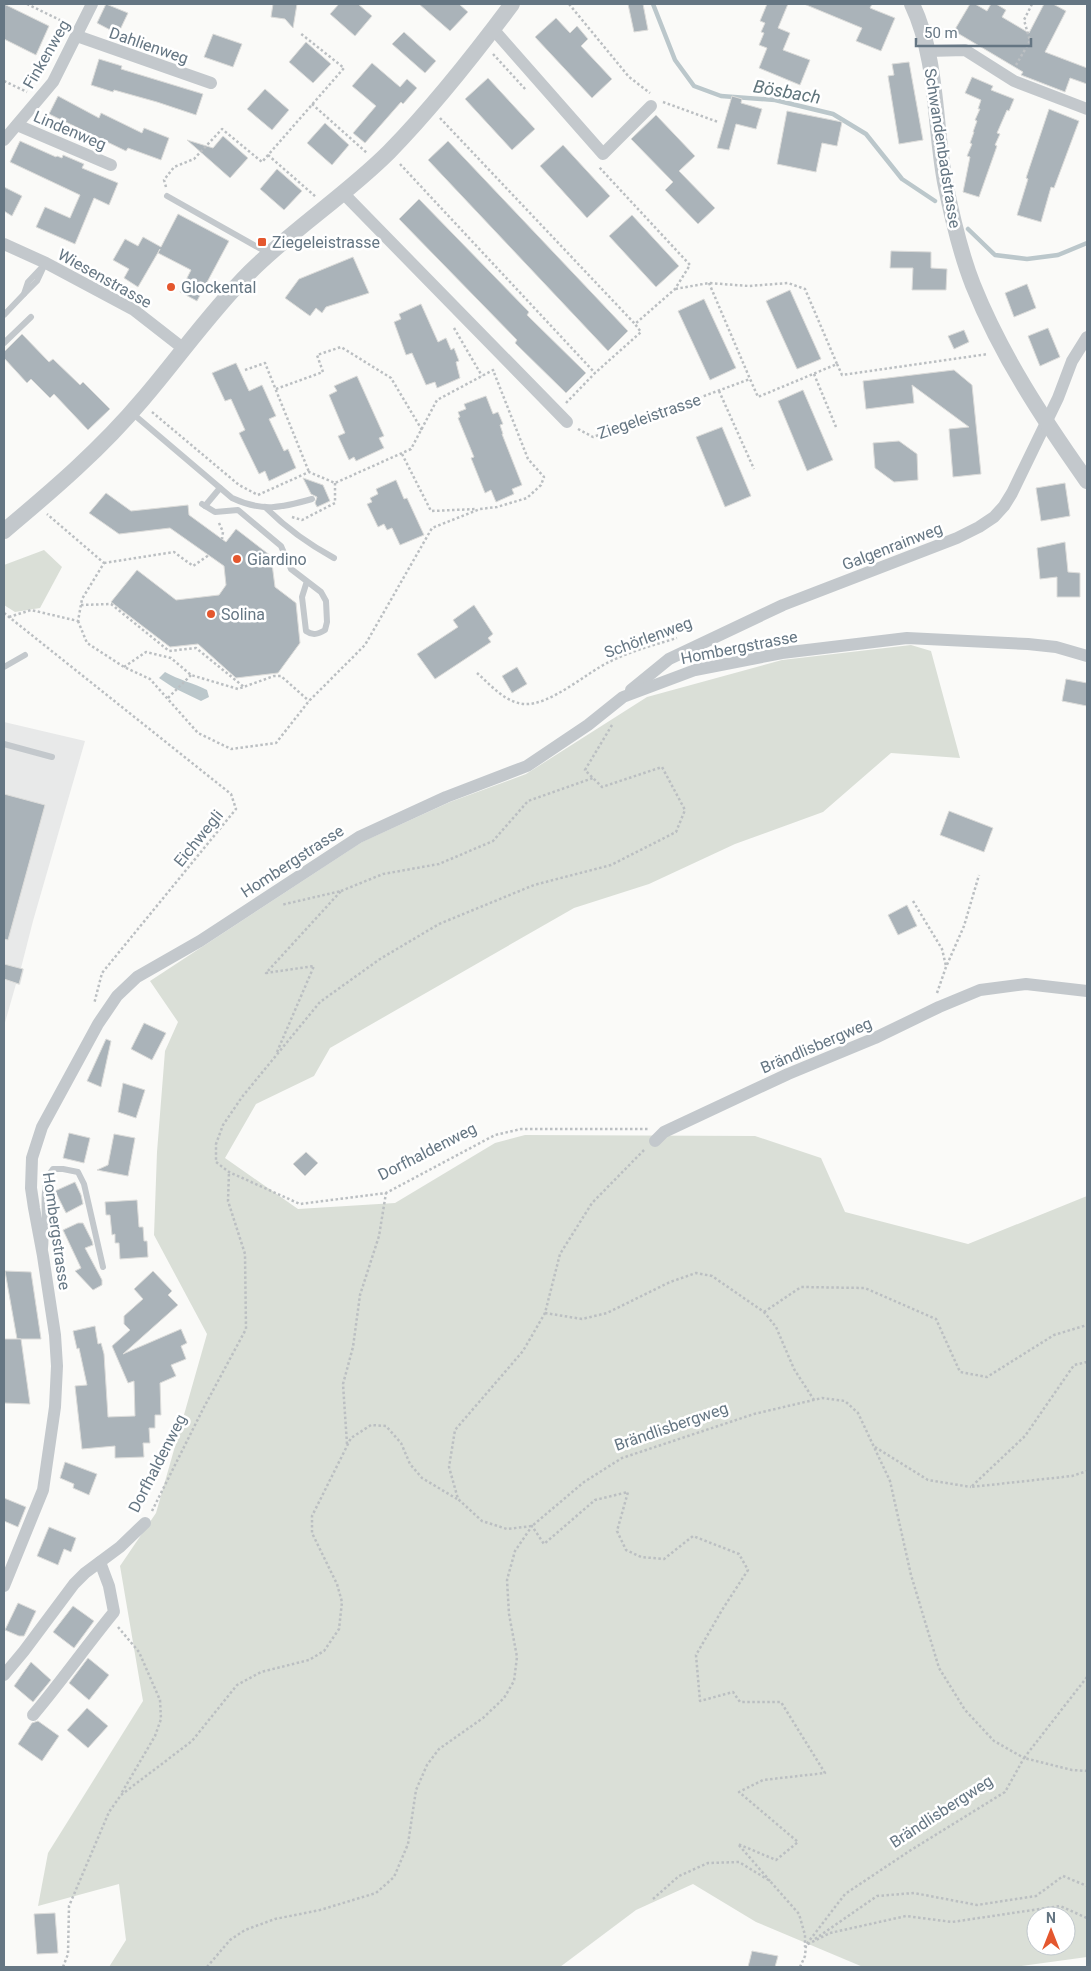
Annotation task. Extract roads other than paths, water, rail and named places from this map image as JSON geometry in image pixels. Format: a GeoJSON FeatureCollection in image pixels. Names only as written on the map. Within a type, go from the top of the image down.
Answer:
{"type":"FeatureCollection","features":[{"type":"Feature","properties":{"kind":"street","name":"Finkenweg"},"geometry":{"type":"LineString","coordinates":[[4,140],[53,82],[92,4]]}},
{"type":"Feature","properties":{"kind":"street"},"geometry":{"type":"LineString","coordinates":[[4,531],[70,476],[132,413],[214,310],[269,254],[383,157],[430,106],[512,4]]}},
{"type":"Feature","properties":{"kind":"street","name":"Schwandenbadstrasse"},"geometry":{"type":"LineString","coordinates":[[912,4],[919,19],[928,51],[945,180],[954,227],[965,263],[987,318],[1046,423],[1087,481]]}},
{"type":"Feature","properties":{"kind":"street"},"geometry":{"type":"LineString","coordinates":[[493,29],[603,154],[651,106]]}},
{"type":"Feature","properties":{"kind":"street","name":"Dahlienweg"},"geometry":{"type":"LineString","coordinates":[[77,36],[211,83]]}},
{"type":"Feature","properties":{"kind":"street"},"geometry":{"type":"LineString","coordinates":[[928,51],[965,50],[1009,78],[1087,109]]}},
{"type":"Feature","properties":{"kind":"street","name":"Lindenweg"},"geometry":{"type":"LineString","coordinates":[[17,125],[111,165]]}},
{"type":"Feature","properties":{"kind":"street"},"geometry":{"type":"LineString","coordinates":[[343,193],[567,422]]}},
{"type":"Feature","properties":{"kind":"street","name":"Wiesenstrasse"},"geometry":{"type":"LineString","coordinates":[[4,244],[46,263],[134,310],[184,349]]}},
{"type":"Feature","properties":{"kind":"street","name":"Galgenrainweg"},"geometry":{"type":"LineString","coordinates":[[623,697],[669,659],[783,605],[956,538],[994,517],[1012,493],[1058,398],[1072,361],[1087,337]]}},
{"type":"Feature","properties":{"kind":"street","name":"Hombergstrasse"},"geometry":{"type":"LineString","coordinates":[[4,1586],[43,1490],[54,1427],[56,1351],[44,1256],[31,1188],[32,1158],[42,1127],[98,1024],[117,996],[137,977],[200,941],[359,837],[446,797],[527,766],[588,725],[623,697],[694,670],[782,653],[907,638],[1028,644],[1056,648],[1087,656]]}},
{"type":"Feature","properties":{"kind":"street","name":"Brändlisbergweg"},"geometry":{"type":"LineString","coordinates":[[659,1136],[788,1074],[875,1038],[939,1007],[980,990],[1026,984],[1087,991]]}},
{"type":"Feature","properties":{"kind":"street","name":"Dorfhaldenweg"},"geometry":{"type":"LineString","coordinates":[[4,1675],[74,1584],[85,1573],[120,1547],[145,1523]]}},
{"type":"Feature","properties":{"kind":"street"},"geometry":{"type":"LineString","coordinates":[[34,1715],[114,1612],[109,1586],[100,1562]]}},
{"type":"Feature","properties":{"kind":"lane"},"geometry":{"type":"LineString","coordinates":[[168,196],[269,254]]}},
{"type":"Feature","properties":{"kind":"lane"},"geometry":{"type":"LineString","coordinates":[[4,315],[24,294],[28,282],[46,263]]}},
{"type":"Feature","properties":{"kind":"lane"},"geometry":{"type":"LineString","coordinates":[[4,343],[31,317]]}},
{"type":"Feature","properties":{"kind":"lane"},"geometry":{"type":"LineString","coordinates":[[132,413],[232,498],[250,506],[265,508],[288,506],[312,499]]}},
{"type":"Feature","properties":{"kind":"lane"},"geometry":{"type":"LineString","coordinates":[[220,488],[203,505],[215,512],[238,510],[250,506]]}},
{"type":"Feature","properties":{"kind":"lane"},"geometry":{"type":"LineString","coordinates":[[265,508],[310,545],[334,558]]}},
{"type":"Feature","properties":{"kind":"lane"},"geometry":{"type":"LineString","coordinates":[[238,510],[281,546],[291,568],[307,580],[322,592],[326,601],[327,622],[325,630],[318,634],[311,634],[306,631],[302,597],[307,580]]}},
{"type":"Feature","properties":{"kind":"lane"},"geometry":{"type":"LineString","coordinates":[[4,667],[25,655]]}},
{"type":"Feature","properties":{"kind":"lane"},"geometry":{"type":"LineString","coordinates":[[4,744],[52,757]]}},
{"type":"Feature","properties":{"kind":"lane"},"geometry":{"type":"LineString","coordinates":[[44,1256],[48,1177],[53,1169],[63,1168],[78,1172],[81,1176],[103,1267]]}},
{"type":"Feature","properties":{"kind":"waterway","name":"Bösbach"},"geometry":{"type":"LineString","coordinates":[[653,4],[675,60],[694,86],[721,96],[775,100],[833,114],[866,134],[902,179],[935,201]]}},
{"type":"Feature","properties":{"kind":"waterway","name":"Bösbach"},"geometry":{"type":"LineString","coordinates":[[968,229],[995,255],[1027,259],[1058,255],[1087,243]]}},
{"type":"Feature","properties":{"kind":"place","name":"Ziegeleistrasse"},"geometry":{"type":"Point","coordinates":[262,242]}},
{"type":"Feature","properties":{"kind":"place","name":"Glockental"},"geometry":{"type":"Point","coordinates":[171,287]}},
{"type":"Feature","properties":{"kind":"place","name":"Giardino"},"geometry":{"type":"Point","coordinates":[237,559]}},
{"type":"Feature","properties":{"kind":"place","name":"Solina"},"geometry":{"type":"Point","coordinates":[211,614]}}]}
